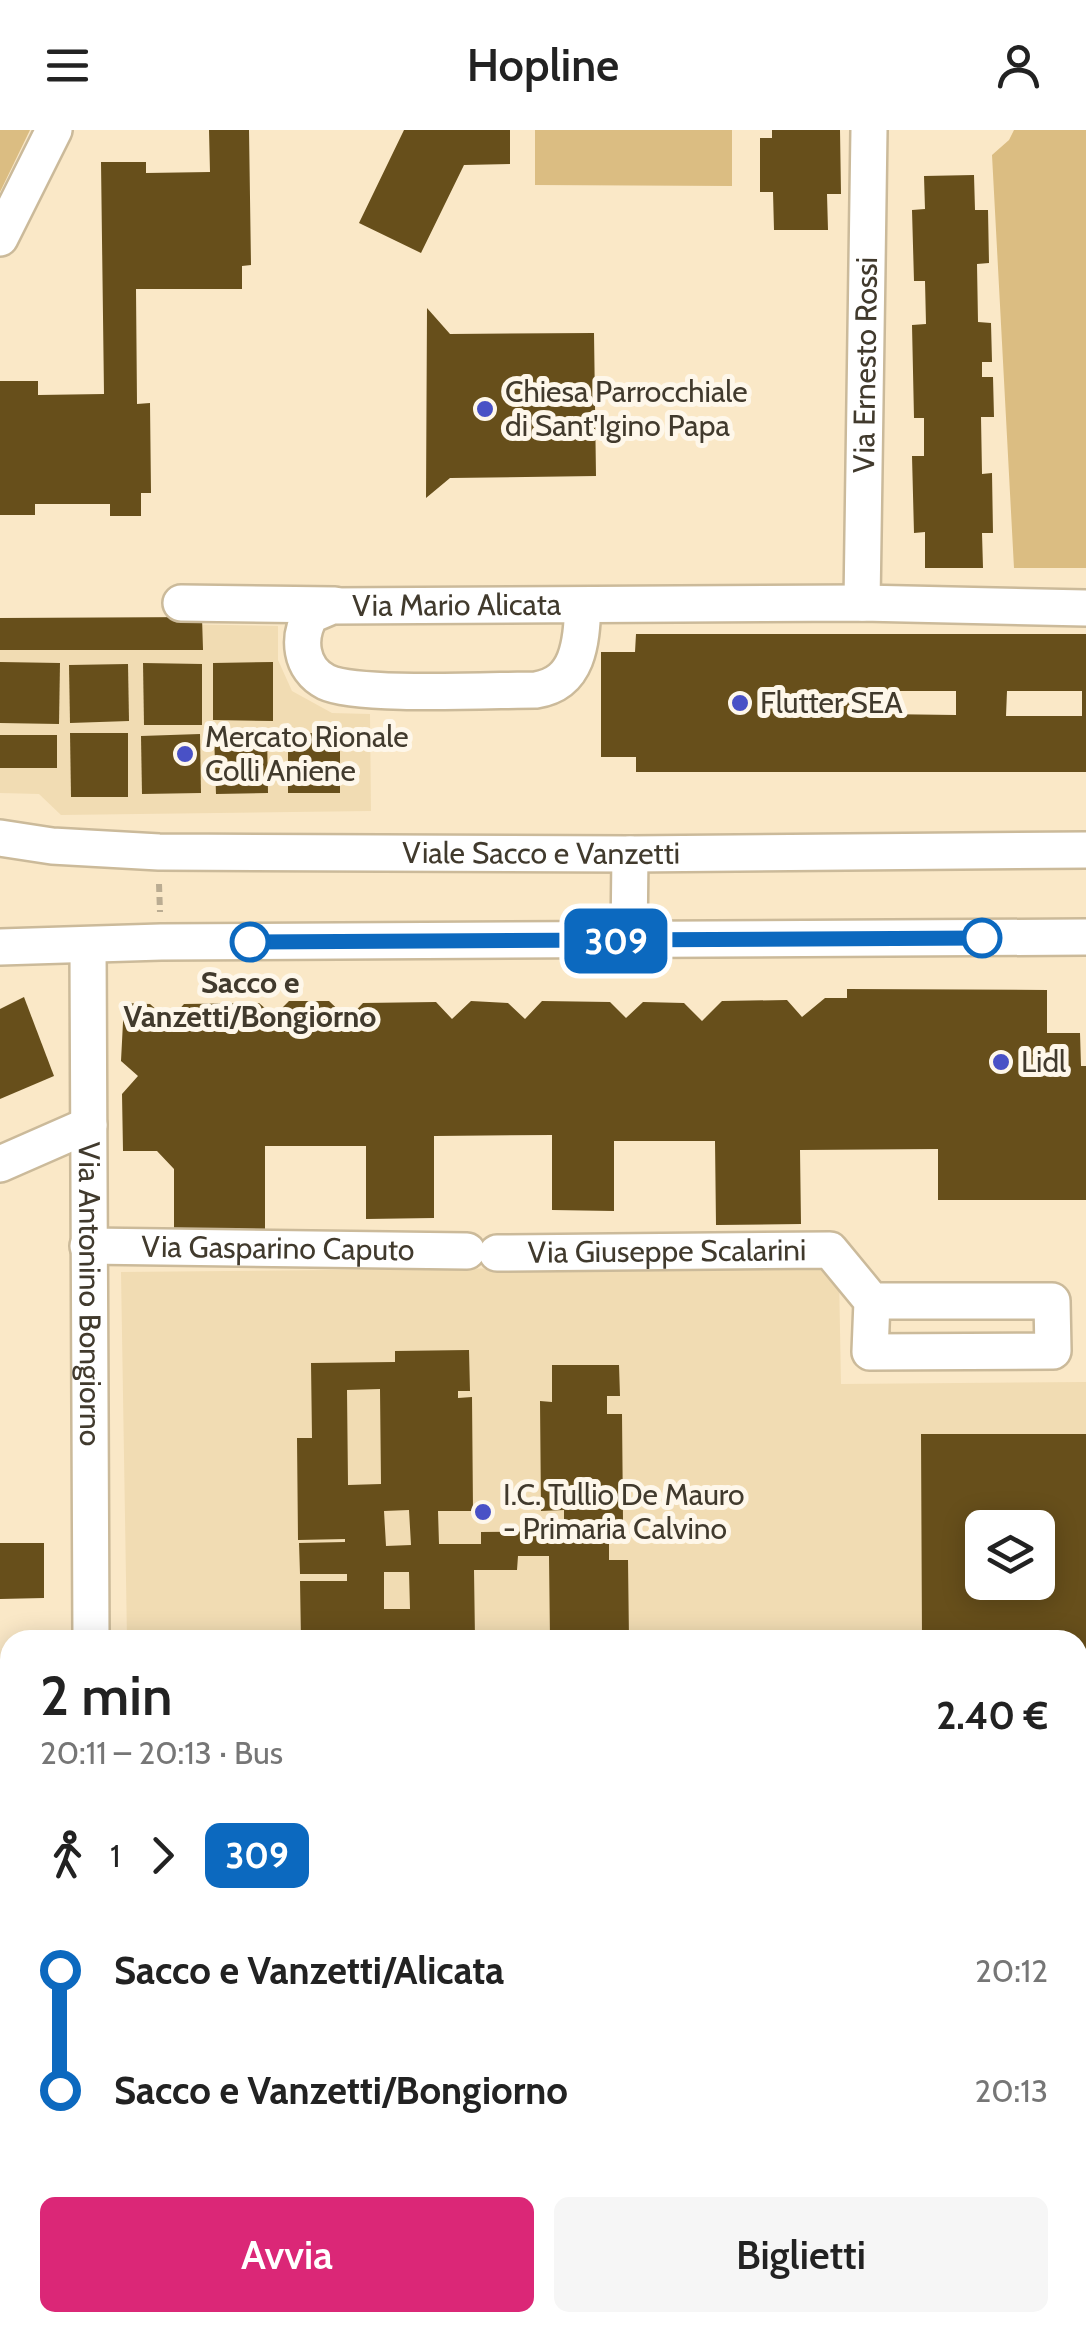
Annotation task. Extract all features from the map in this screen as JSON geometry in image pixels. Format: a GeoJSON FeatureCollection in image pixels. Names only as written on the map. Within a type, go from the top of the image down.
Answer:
{"type":"FeatureCollection","features":[{"type":"Feature","properties":{"kind":"street"},"geometry":{"type":"LineString","coordinates":[[0,238],[54,130]]}},
{"type":"Feature","properties":{"kind":"street","name":"Via Ernesto Rossi"},"geometry":{"type":"LineString","coordinates":[[862,604],[869,130]]}},
{"type":"Feature","properties":{"kind":"street"},"geometry":{"type":"LineString","coordinates":[[181,602],[345,605]]}},
{"type":"Feature","properties":{"kind":"street","name":"Via Mario Alicata"},"geometry":{"type":"LineString","coordinates":[[582,606],[581,644],[566,675],[555,687],[359,689],[328,683],[304,658],[302,634],[311,615],[345,605],[862,604],[1086,608]]}},
{"type":"Feature","properties":{"kind":"street","name":"Viale Sacco e Vanzetti"},"geometry":{"type":"LineString","coordinates":[[0,838],[52,846],[158,852],[630,854],[1086,850]]}},
{"type":"Feature","properties":{"kind":"street"},"geometry":{"type":"LineString","coordinates":[[628,941],[630,854]]}},
{"type":"Feature","properties":{"kind":"street"},"geometry":{"type":"LineString","coordinates":[[0,946],[1086,937]]}},
{"type":"Feature","properties":{"kind":"street","name":"Via Antonino Bongiorno"},"geometry":{"type":"LineString","coordinates":[[88,946],[91,1630]]}},
{"type":"Feature","properties":{"kind":"street"},"geometry":{"type":"LineString","coordinates":[[0,1164],[88,1125]]}},
{"type":"Feature","properties":{"kind":"street","name":"Via Gasparino Caputo"},"geometry":{"type":"LineString","coordinates":[[88,1246],[482,1252]]}},
{"type":"Feature","properties":{"kind":"street","name":"Via Giuseppe Scalarini"},"geometry":{"type":"LineString","coordinates":[[482,1252],[830,1250],[872,1301]]}},
{"type":"Feature","properties":{"kind":"street"},"geometry":{"type":"LineString","coordinates":[[872,1301],[1052,1301],[1070,1349],[870,1352],[872,1301]]}},
{"type":"Feature","properties":{"kind":"path"},"geometry":{"type":"LineString","coordinates":[[159,873],[160,918]]}},
{"type":"Feature","properties":{"kind":"shaded area"},"geometry":{"type":"Polygon","coordinates":[[[0,130],[30,130],[0,192],[0,130]]]}},
{"type":"Feature","properties":{"kind":"shaded area"},"geometry":{"type":"Polygon","coordinates":[[[535,130],[732,130],[732,186],[535,185],[535,130]]]}},
{"type":"Feature","properties":{"kind":"shaded area"},"geometry":{"type":"Polygon","coordinates":[[[1014,130],[1086,130],[1086,568],[1014,568],[992,155],[1014,130]]]}},
{"type":"Feature","properties":{"kind":"shaded area","name":"Mercato Rionale Colli Aniene"},"geometry":{"type":"Polygon","coordinates":[[[0,621],[278,626],[278,660],[292,691],[332,713],[370,714],[371,811],[61,815],[39,794],[0,793],[0,621]]]}},
{"type":"Feature","properties":{"kind":"shaded area","name":"I.C. Tullio De Mauro - Primaria Calvino"},"geometry":{"type":"Polygon","coordinates":[[[824,1265],[839,1276],[841,1384],[1086,1382],[1086,1630],[127,1630],[121,1272],[824,1265]]]}},
{"type":"Feature","properties":{"kind":"building"},"geometry":{"type":"Polygon","coordinates":[[[209,130],[249,130],[251,265],[242,266],[242,289],[136,289],[137,404],[150,403],[151,493],[141,493],[141,516],[110,516],[110,504],[35,504],[35,515],[0,515],[0,381],[38,381],[38,395],[104,394],[101,162],[146,162],[146,173],[210,172],[209,130]]]}},
{"type":"Feature","properties":{"kind":"building"},"geometry":{"type":"Polygon","coordinates":[[[404,130],[510,130],[510,164],[464,165],[421,253],[359,223],[404,130]]]}},
{"type":"Feature","properties":{"kind":"building"},"geometry":{"type":"Polygon","coordinates":[[[772,130],[840,130],[841,194],[827,194],[828,230],[774,230],[773,192],[760,192],[760,138],[772,138],[772,130]]]}},
{"type":"Feature","properties":{"kind":"building"},"geometry":{"type":"Polygon","coordinates":[[[974,175],[975,210],[988,210],[989,263],[977,264],[978,322],[991,323],[992,362],[982,362],[982,377],[993,377],[994,417],[981,417],[982,474],[992,473],[993,533],[982,533],[983,568],[925,568],[925,532],[914,533],[912,456],[924,456],[924,418],[914,418],[912,325],[926,324],[925,281],[914,281],[912,210],[925,209],[924,176],[974,175]]]}},
{"type":"Feature","properties":{"kind":"building"},"geometry":{"type":"Polygon","coordinates":[[[427,308],[450,334],[594,333],[596,476],[450,478],[426,498],[427,308]]]}},
{"type":"Feature","properties":{"kind":"building"},"geometry":{"type":"Polygon","coordinates":[[[202,617],[203,650],[0,650],[0,618],[202,617]]]}},
{"type":"Feature","properties":{"kind":"building","name":"Flutter SEA"},"geometry":{"type":"Polygon","coordinates":[[[636,634],[1086,634],[1086,772],[636,772],[636,757],[601,757],[601,652],[635,652],[636,634]],[[880,691],[880,714],[956,715],[956,691],[880,691]],[[1007,691],[1006,716],[1082,716],[1082,691],[1007,691]]]}},
{"type":"Feature","properties":{"kind":"building"},"geometry":{"type":"Polygon","coordinates":[[[0,662],[60,663],[59,724],[0,723],[0,662]]]}},
{"type":"Feature","properties":{"kind":"building"},"geometry":{"type":"Polygon","coordinates":[[[273,662],[273,721],[213,720],[213,663],[273,662]]]}},
{"type":"Feature","properties":{"kind":"building"},"geometry":{"type":"Polygon","coordinates":[[[143,663],[202,664],[202,725],[144,725],[143,663]]]}},
{"type":"Feature","properties":{"kind":"building"},"geometry":{"type":"Polygon","coordinates":[[[128,664],[129,721],[70,723],[69,665],[128,664]]]}},
{"type":"Feature","properties":{"kind":"building"},"geometry":{"type":"Polygon","coordinates":[[[214,732],[267,732],[268,793],[216,794],[214,732]]]}},
{"type":"Feature","properties":{"kind":"building"},"geometry":{"type":"Polygon","coordinates":[[[70,733],[128,733],[128,797],[71,797],[70,733]]]}},
{"type":"Feature","properties":{"kind":"building"},"geometry":{"type":"Polygon","coordinates":[[[288,733],[340,733],[340,793],[288,793],[288,733]]]}},
{"type":"Feature","properties":{"kind":"building"},"geometry":{"type":"Polygon","coordinates":[[[200,734],[201,793],[142,794],[141,736],[200,734]]]}},
{"type":"Feature","properties":{"kind":"building"},"geometry":{"type":"Polygon","coordinates":[[[0,735],[57,735],[57,768],[0,768],[0,735]]]}},
{"type":"Feature","properties":{"kind":"building"},"geometry":{"type":"Polygon","coordinates":[[[847,989],[1047,990],[1047,1033],[1080,1033],[1081,1066],[1086,1066],[1086,1200],[938,1200],[938,1149],[800,1150],[801,1224],[716,1225],[715,1141],[614,1141],[614,1211],[552,1210],[552,1135],[434,1136],[434,1218],[366,1219],[366,1146],[265,1146],[265,1229],[174,1230],[174,1169],[157,1151],[123,1151],[122,1094],[138,1076],[121,1061],[124,1003],[150,1004],[169,1021],[184,1004],[259,1003],[274,1016],[289,1001],[329,1001],[348,1019],[363,1003],[436,1002],[452,1019],[471,1001],[508,1003],[525,1019],[542,1001],[610,1002],[626,1018],[643,1002],[684,1003],[702,1021],[722,1001],[787,1000],[802,1017],[825,998],[847,998],[847,989]]]}},
{"type":"Feature","properties":{"kind":"building"},"geometry":{"type":"Polygon","coordinates":[[[24,997],[54,1076],[0,1099],[0,1009],[24,997]]]}},
{"type":"Feature","properties":{"kind":"building"},"geometry":{"type":"Polygon","coordinates":[[[469,1350],[470,1391],[458,1391],[458,1398],[472,1397],[473,1511],[438,1511],[439,1544],[481,1544],[481,1532],[564,1531],[564,1510],[541,1511],[540,1401],[552,1402],[552,1365],[619,1365],[620,1396],[607,1396],[607,1414],[622,1414],[623,1520],[609,1520],[609,1560],[628,1560],[629,1630],[550,1630],[549,1556],[518,1556],[517,1570],[474,1570],[475,1630],[301,1630],[300,1581],[347,1581],[347,1574],[300,1574],[299,1543],[345,1542],[298,1540],[297,1438],[312,1438],[311,1363],[395,1362],[395,1351],[469,1350]],[[380,1389],[347,1390],[348,1485],[381,1484],[380,1389]],[[409,1510],[384,1511],[386,1546],[411,1545],[409,1510]],[[384,1572],[384,1609],[410,1609],[409,1572],[384,1572]]]}},
{"type":"Feature","properties":{"kind":"building"},"geometry":{"type":"Polygon","coordinates":[[[921,1434],[1086,1434],[1086,1630],[922,1630],[921,1434]]]}},
{"type":"Feature","properties":{"kind":"building"},"geometry":{"type":"Polygon","coordinates":[[[0,1543],[44,1543],[44,1598],[0,1599],[0,1543]]]}},
{"type":"Feature","properties":{"kind":"bus line","name":"309"},"geometry":{"type":"LineString","coordinates":[[250,942],[982,938]]}},
{"type":"Feature","properties":{"kind":"place","name":"Chiesa Parrocchiale di Sant'Igino Papa"},"geometry":{"type":"Point","coordinates":[485,409]}},
{"type":"Feature","properties":{"kind":"place","name":"Flutter SEA"},"geometry":{"type":"Point","coordinates":[740,703]}},
{"type":"Feature","properties":{"kind":"place","name":"Mercato Rionale Colli Aniene"},"geometry":{"type":"Point","coordinates":[185,754]}},
{"type":"Feature","properties":{"kind":"place","name":"Sacco e Vanzetti/Bongiorno"},"geometry":{"type":"Point","coordinates":[250,942]}},
{"type":"Feature","properties":{"kind":"place","name":"Lidl"},"geometry":{"type":"Point","coordinates":[1001,1062]}},
{"type":"Feature","properties":{"kind":"place","name":"I.C. Tullio De Mauro - Primaria Calvino"},"geometry":{"type":"Point","coordinates":[483,1512]}}]}
